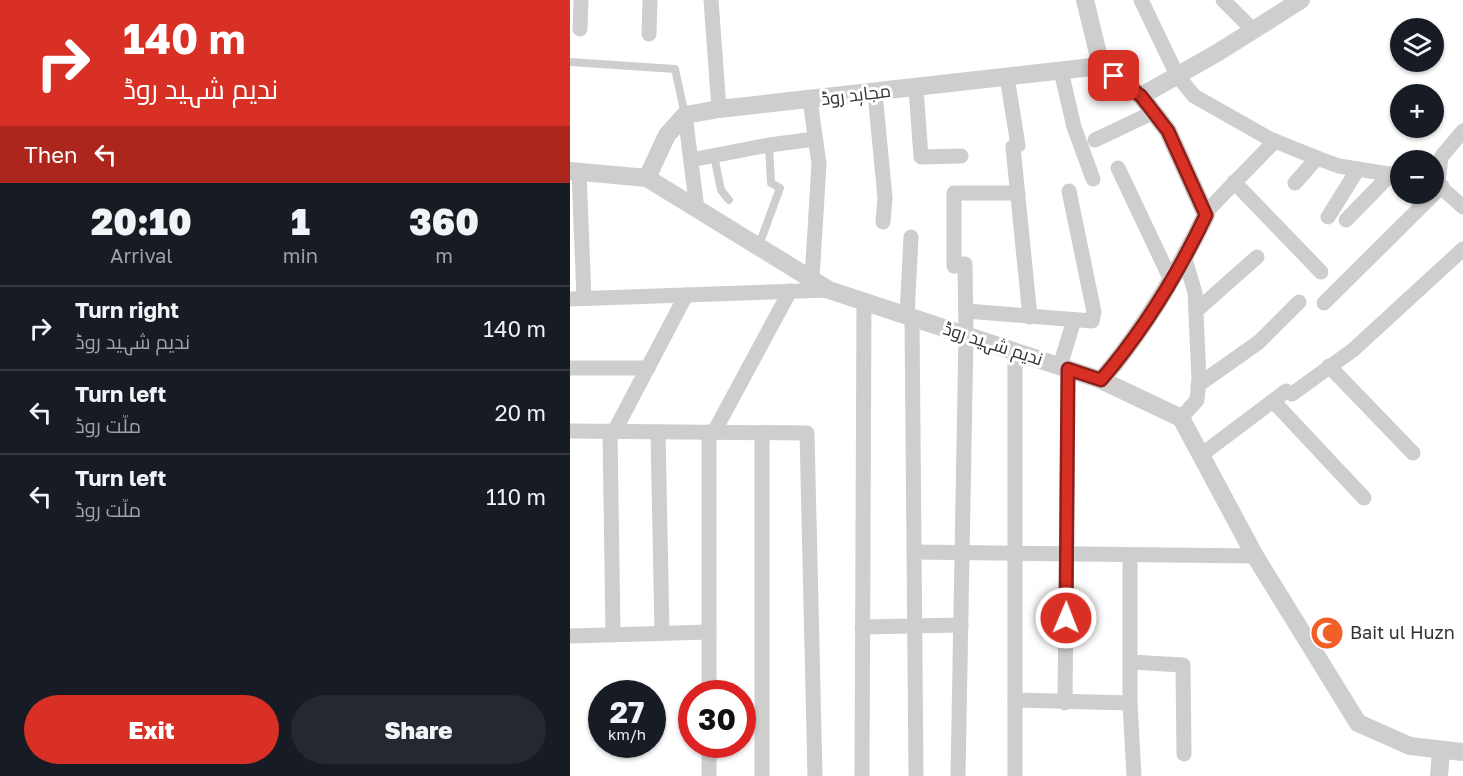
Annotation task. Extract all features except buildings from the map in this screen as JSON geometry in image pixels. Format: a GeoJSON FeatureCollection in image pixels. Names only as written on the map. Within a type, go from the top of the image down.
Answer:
{"type":"FeatureCollection","features":[{"type":"Feature","properties":{"kind":"street"},"geometry":{"type":"LineString","coordinates":[[580,29],[581,0]]}},
{"type":"Feature","properties":{"kind":"street"},"geometry":{"type":"LineString","coordinates":[[649,34],[650,0]]}},
{"type":"Feature","properties":{"kind":"street"},"geometry":{"type":"LineString","coordinates":[[711,0],[719,109]]}},
{"type":"Feature","properties":{"kind":"street"},"geometry":{"type":"LineString","coordinates":[[1085,0],[1101,66],[1141,96],[1168,131],[1205,213]]}},
{"type":"Feature","properties":{"kind":"street"},"geometry":{"type":"LineString","coordinates":[[1141,0],[1178,75],[1194,96],[1275,141],[1317,158],[1339,166],[1390,174]]}},
{"type":"Feature","properties":{"kind":"street"},"geometry":{"type":"LineString","coordinates":[[1223,0],[1253,30]]}},
{"type":"Feature","properties":{"kind":"street"},"geometry":{"type":"LineString","coordinates":[[1141,96],[1298,1]]}},
{"type":"Feature","properties":{"kind":"street","name":"مجاہد روڈ"},"geometry":{"type":"LineString","coordinates":[[685,115],[719,109],[1101,66]]}},
{"type":"Feature","properties":{"kind":"street"},"geometry":{"type":"LineString","coordinates":[[1061,71],[1074,128],[1093,179]]}},
{"type":"Feature","properties":{"kind":"street"},"geometry":{"type":"LineString","coordinates":[[1007,77],[1018,146],[1013,147],[1030,317]]}},
{"type":"Feature","properties":{"kind":"street"},"geometry":{"type":"LineString","coordinates":[[916,88],[921,157],[961,156]]}},
{"type":"Feature","properties":{"kind":"street"},"geometry":{"type":"LineString","coordinates":[[875,93],[885,198],[883,222]]}},
{"type":"Feature","properties":{"kind":"street"},"geometry":{"type":"LineString","coordinates":[[810,100],[819,164],[812,279]]}},
{"type":"Feature","properties":{"kind":"street"},"geometry":{"type":"LineString","coordinates":[[1095,140],[1154,112]]}},
{"type":"Feature","properties":{"kind":"street"},"geometry":{"type":"LineString","coordinates":[[685,115],[697,209]]}},
{"type":"Feature","properties":{"kind":"street"},"geometry":{"type":"LineString","coordinates":[[647,178],[667,135],[685,115]]}},
{"type":"Feature","properties":{"kind":"street"},"geometry":{"type":"LineString","coordinates":[[1444,153],[1463,131]]}},
{"type":"Feature","properties":{"kind":"street"},"geometry":{"type":"LineString","coordinates":[[691,160],[815,139]]}},
{"type":"Feature","properties":{"kind":"street"},"geometry":{"type":"LineString","coordinates":[[1101,380],[1130,346],[1185,259],[1205,213],[1275,141]]}},
{"type":"Feature","properties":{"kind":"street"},"geometry":{"type":"LineString","coordinates":[[1294,183],[1317,158]]}},
{"type":"Feature","properties":{"kind":"street"},"geometry":{"type":"LineString","coordinates":[[1118,168],[1171,280]]}},
{"type":"Feature","properties":{"kind":"street"},"geometry":{"type":"LineString","coordinates":[[1328,217],[1358,169]]}},
{"type":"Feature","properties":{"kind":"street"},"geometry":{"type":"LineString","coordinates":[[575,172],[577,299],[829,290]]}},
{"type":"Feature","properties":{"kind":"street","name":"ندیم شہید روڈ"},"geometry":{"type":"LineString","coordinates":[[575,172],[647,178],[829,290],[1101,380],[1181,418]]}},
{"type":"Feature","properties":{"kind":"street"},"geometry":{"type":"LineString","coordinates":[[1346,220],[1390,180]]}},
{"type":"Feature","properties":{"kind":"street"},"geometry":{"type":"LineString","coordinates":[[1234,182],[1322,272]]}},
{"type":"Feature","properties":{"kind":"street"},"geometry":{"type":"LineString","coordinates":[[1444,189],[1463,207]]}},
{"type":"Feature","properties":{"kind":"street"},"geometry":{"type":"LineString","coordinates":[[966,311],[1092,321],[1094,312],[1069,191]]}},
{"type":"Feature","properties":{"kind":"street"},"geometry":{"type":"LineString","coordinates":[[958,776],[966,311],[965,264],[954,266],[954,193],[1018,193]]}},
{"type":"Feature","properties":{"kind":"street"},"geometry":{"type":"LineString","coordinates":[[1324,303],[1418,204]]}},
{"type":"Feature","properties":{"kind":"street"},"geometry":{"type":"LineString","coordinates":[[912,237],[909,317],[915,626],[915,776]]}},
{"type":"Feature","properties":{"kind":"street"},"geometry":{"type":"LineString","coordinates":[[1201,455],[1286,391],[1292,394],[1353,350],[1463,249]]}},
{"type":"Feature","properties":{"kind":"street"},"geometry":{"type":"LineString","coordinates":[[1196,311],[1257,257]]}},
{"type":"Feature","properties":{"kind":"street"},"geometry":{"type":"LineString","coordinates":[[1185,259],[1195,293],[1198,385],[1197,400],[1181,418],[1255,556],[1358,723],[1410,746],[1463,752]]}},
{"type":"Feature","properties":{"kind":"street"},"geometry":{"type":"LineString","coordinates":[[709,680],[711,432],[790,291]]}},
{"type":"Feature","properties":{"kind":"street"},"geometry":{"type":"LineString","coordinates":[[613,635],[612,431],[687,295]]}},
{"type":"Feature","properties":{"kind":"street"},"geometry":{"type":"LineString","coordinates":[[862,776],[864,302]]}},
{"type":"Feature","properties":{"kind":"street"},"geometry":{"type":"LineString","coordinates":[[1198,385],[1259,342],[1299,302]]}},
{"type":"Feature","properties":{"kind":"street"},"geometry":{"type":"LineString","coordinates":[[1065,703],[1067,553],[1064,368],[1074,320]]}},
{"type":"Feature","properties":{"kind":"street"},"geometry":{"type":"LineString","coordinates":[[1015,351],[1015,776]]}},
{"type":"Feature","properties":{"kind":"street"},"geometry":{"type":"LineString","coordinates":[[1329,366],[1413,453]]}},
{"type":"Feature","properties":{"kind":"street"},"geometry":{"type":"LineString","coordinates":[[570,368],[648,368]]}},
{"type":"Feature","properties":{"kind":"street"},"geometry":{"type":"LineString","coordinates":[[1273,401],[1364,498]]}},
{"type":"Feature","properties":{"kind":"street"},"geometry":{"type":"LineString","coordinates":[[570,431],[807,433],[815,776]]}},
{"type":"Feature","properties":{"kind":"street"},"geometry":{"type":"LineString","coordinates":[[658,432],[662,633]]}},
{"type":"Feature","properties":{"kind":"street"},"geometry":{"type":"LineString","coordinates":[[762,433],[762,776]]}},
{"type":"Feature","properties":{"kind":"street"},"geometry":{"type":"LineString","coordinates":[[914,552],[1255,556]]}},
{"type":"Feature","properties":{"kind":"street"},"geometry":{"type":"LineString","coordinates":[[1130,555],[1130,703],[1134,776]]}},
{"type":"Feature","properties":{"kind":"street"},"geometry":{"type":"LineString","coordinates":[[862,627],[961,625]]}},
{"type":"Feature","properties":{"kind":"street"},"geometry":{"type":"LineString","coordinates":[[570,636],[709,632]]}},
{"type":"Feature","properties":{"kind":"street"},"geometry":{"type":"LineString","coordinates":[[1130,662],[1183,665],[1184,754]]}},
{"type":"Feature","properties":{"kind":"street"},"geometry":{"type":"LineString","coordinates":[[1015,700],[1130,703]]}},
{"type":"Feature","properties":{"kind":"street"},"geometry":{"type":"LineString","coordinates":[[1439,776],[1441,750]]}},
{"type":"Feature","properties":{"kind":"street"},"geometry":{"type":"LineString","coordinates":[[709,758],[709,776]]}},
{"type":"Feature","properties":{"kind":"lane"},"geometry":{"type":"LineString","coordinates":[[570,62],[675,69],[685,115]]}},
{"type":"Feature","properties":{"kind":"lane"},"geometry":{"type":"LineString","coordinates":[[758,246],[780,188],[771,183],[769,145]]}},
{"type":"Feature","properties":{"kind":"lane"},"geometry":{"type":"LineString","coordinates":[[714,156],[722,190],[729,200]]}},
{"type":"Feature","properties":{"kind":"place","name":"Bait ul Huzn"},"geometry":{"type":"Point","coordinates":[1327,633]}},
{"type":"Feature","properties":{"kind":"route"},"geometry":{"type":"LineString","coordinates":[[1066,618],[1068,369],[1101,380],[1130,346],[1185,259],[1206,215],[1168,131],[1141,96],[1114,76]]}}]}
